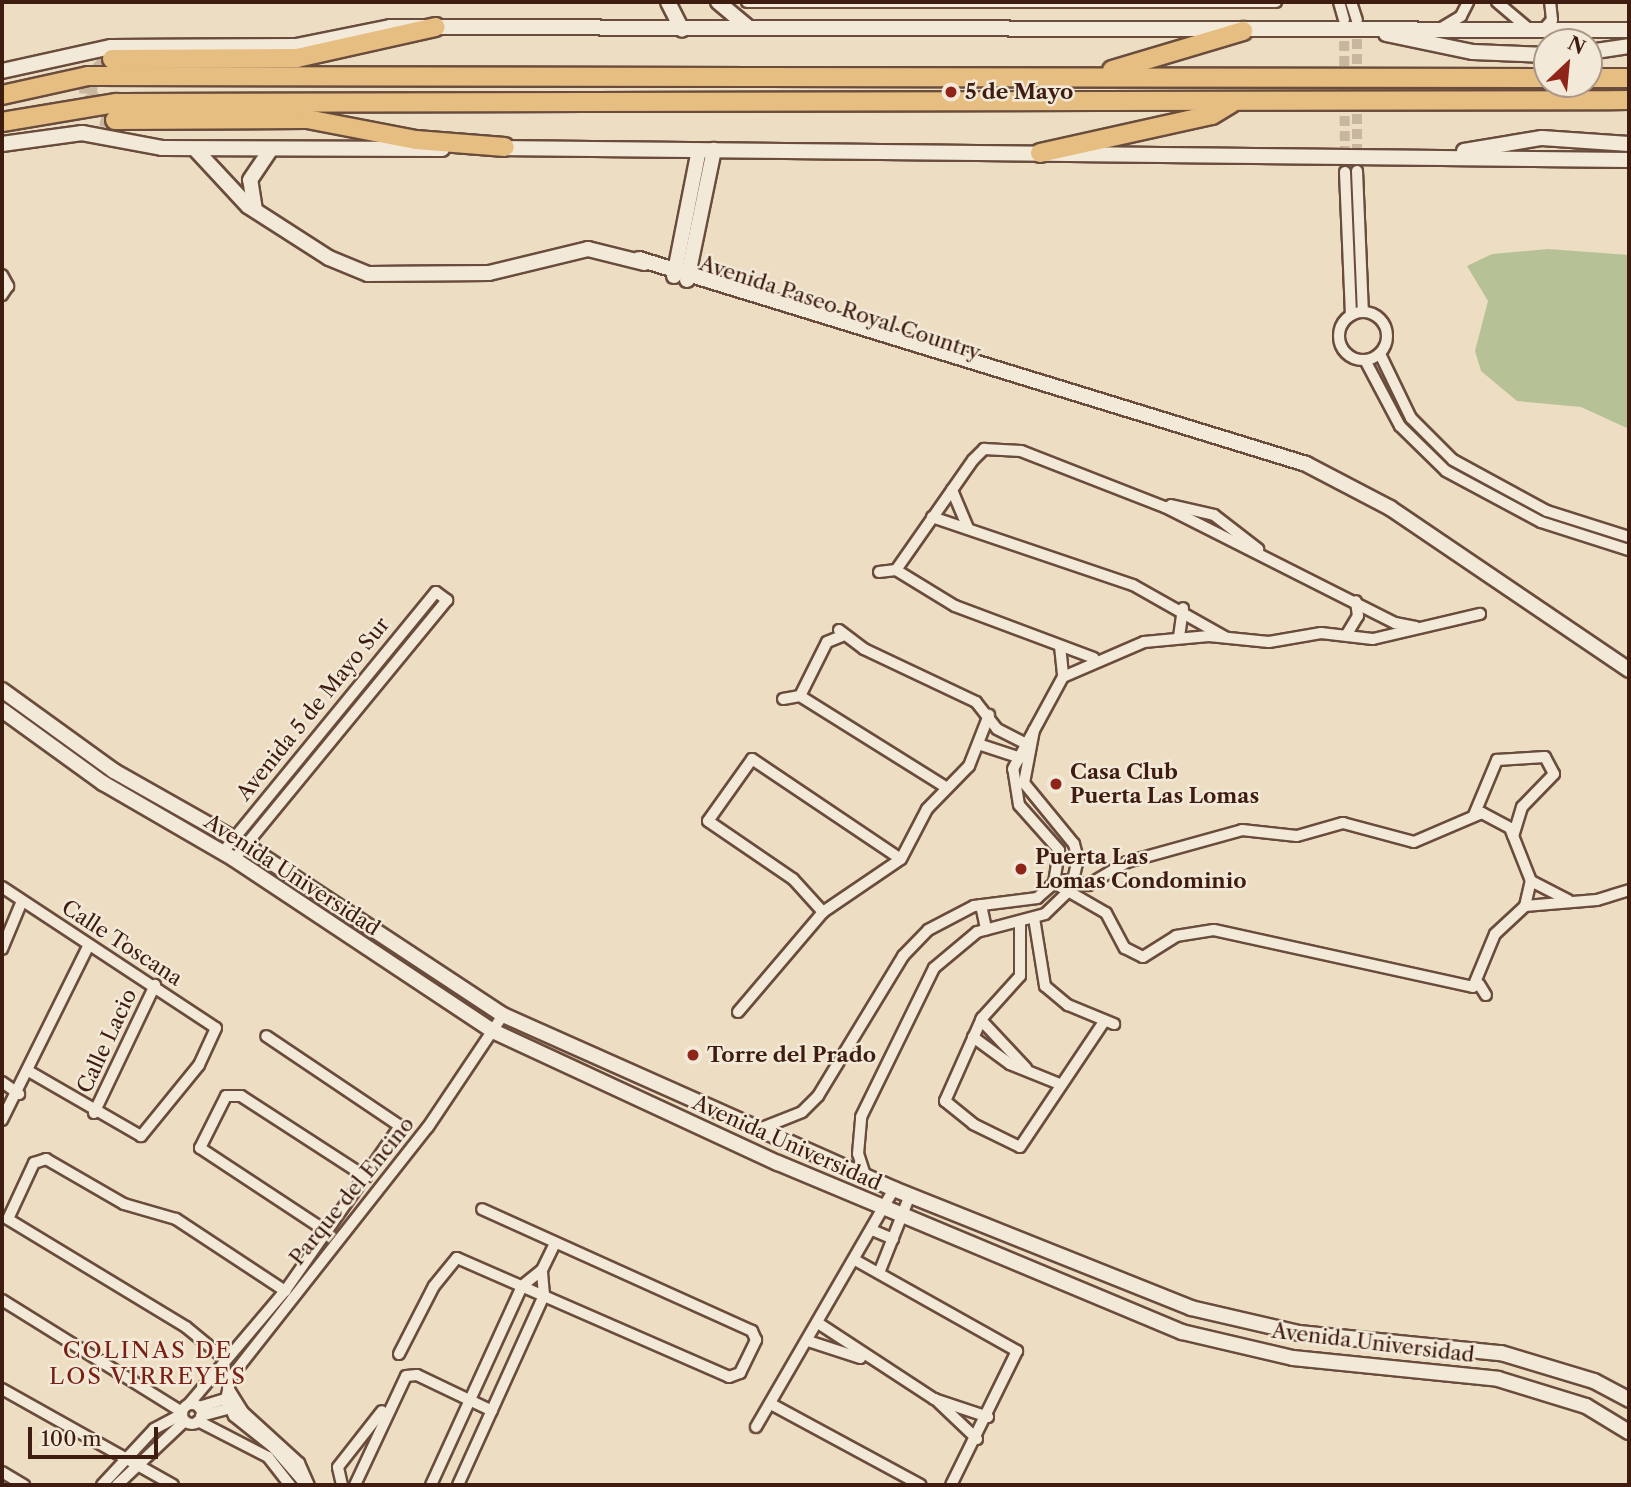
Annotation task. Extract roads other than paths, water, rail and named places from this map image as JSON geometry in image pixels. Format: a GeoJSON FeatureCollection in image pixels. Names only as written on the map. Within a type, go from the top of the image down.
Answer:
{"type":"FeatureCollection","features":[{"type":"Feature","properties":{"kind":"highway"},"geometry":{"type":"LineString","coordinates":[[112,59],[297,58],[436,27]]}},
{"type":"Feature","properties":{"kind":"highway"},"geometry":{"type":"LineString","coordinates":[[1095,75],[1243,31]]}},
{"type":"Feature","properties":{"kind":"highway"},"geometry":{"type":"LineString","coordinates":[[2,95],[88,76],[1095,75],[1533,78]]}},
{"type":"Feature","properties":{"kind":"highway"},"geometry":{"type":"LineString","coordinates":[[1603,78],[1629,78]]}},
{"type":"Feature","properties":{"kind":"highway"},"geometry":{"type":"LineString","coordinates":[[2,122],[116,103],[1629,100]]}},
{"type":"Feature","properties":{"kind":"highway"},"geometry":{"type":"LineString","coordinates":[[1040,153],[1212,115],[1233,102]]}},
{"type":"Feature","properties":{"kind":"highway"},"geometry":{"type":"LineString","coordinates":[[115,120],[307,119],[416,140],[505,147]]}},
{"type":"Feature","properties":{"kind":"main road"},"geometry":{"type":"LineString","coordinates":[[668,2],[682,30]]}},
{"type":"Feature","properties":{"kind":"main road"},"geometry":{"type":"LineString","coordinates":[[718,2],[749,28]]}},
{"type":"Feature","properties":{"kind":"main road"},"geometry":{"type":"LineString","coordinates":[[2,71],[111,47],[296,46],[390,27],[682,30],[933,24],[1243,31],[1440,28],[1533,31]]}},
{"type":"Feature","properties":{"kind":"main road"},"geometry":{"type":"LineString","coordinates":[[1371,29],[1473,52],[1533,54]]}},
{"type":"Feature","properties":{"kind":"main road"},"geometry":{"type":"LineString","coordinates":[[1603,30],[1629,30]]}},
{"type":"Feature","properties":{"kind":"main road"},"geometry":{"type":"LineString","coordinates":[[1603,50],[1629,46]]}},
{"type":"Feature","properties":{"kind":"main road"},"geometry":{"type":"LineString","coordinates":[[2,144],[82,133],[195,149],[505,147],[1629,160]]}},
{"type":"Feature","properties":{"kind":"main road"},"geometry":{"type":"LineString","coordinates":[[1443,156],[1542,138],[1629,144]]}},
{"type":"Feature","properties":{"kind":"main road","name":"Avenida Paseo Royal Country"},"geometry":{"type":"LineString","coordinates":[[195,149],[254,210],[329,258],[368,274],[489,273],[587,249],[639,259],[965,367],[1217,435],[1351,484],[1629,670]]}},
{"type":"Feature","properties":{"kind":"main road"},"geometry":{"type":"LineString","coordinates":[[254,210],[250,180],[271,149]]}},
{"type":"Feature","properties":{"kind":"main road"},"geometry":{"type":"LineString","coordinates":[[682,275],[694,235],[706,150]]}},
{"type":"Feature","properties":{"kind":"main road","name":"Avenida Universidad"},"geometry":{"type":"LineString","coordinates":[[2,690],[114,771],[239,841],[503,1015],[894,1189],[1191,1308],[1299,1333],[1501,1353],[1583,1377],[1629,1400]]}},
{"type":"Feature","properties":{"kind":"main road","name":"Avenida Universidad"},"geometry":{"type":"LineString","coordinates":[[2,710],[103,783],[228,855],[493,1031],[902,1216],[1182,1332],[1293,1358],[1498,1379],[1586,1406],[1629,1432]]}},
{"type":"Feature","properties":{"kind":"street"},"geometry":{"type":"LineString","coordinates":[[747,2],[1276,2]]}},
{"type":"Feature","properties":{"kind":"street"},"geometry":{"type":"LineString","coordinates":[[1339,2],[1344,19]]}},
{"type":"Feature","properties":{"kind":"street"},"geometry":{"type":"LineString","coordinates":[[1351,2],[1357,20]]}},
{"type":"Feature","properties":{"kind":"street"},"geometry":{"type":"LineString","coordinates":[[1440,28],[1461,16],[1468,2]]}},
{"type":"Feature","properties":{"kind":"street"},"geometry":{"type":"LineString","coordinates":[[1541,28],[1552,20],[1550,2]]}},
{"type":"Feature","properties":{"kind":"street"},"geometry":{"type":"LineString","coordinates":[[1497,4],[1533,28]]}},
{"type":"Feature","properties":{"kind":"street"},"geometry":{"type":"LineString","coordinates":[[1357,171],[1363,312]]}},
{"type":"Feature","properties":{"kind":"street"},"geometry":{"type":"LineString","coordinates":[[1345,172],[1351,315]]}},
{"type":"Feature","properties":{"kind":"street"},"geometry":{"type":"LineString","coordinates":[[2,275],[8,286],[2,295]]}},
{"type":"Feature","properties":{"kind":"street"},"geometry":{"type":"LineString","coordinates":[[1380,354],[1365,360],[1346,354],[1339,342],[1340,326],[1351,315],[1363,312],[1386,327],[1380,354],[1411,418],[1453,460],[1547,511],[1629,537]]}},
{"type":"Feature","properties":{"kind":"street"},"geometry":{"type":"LineString","coordinates":[[1365,360],[1400,426],[1446,471],[1541,522],[1629,550]]}},
{"type":"Feature","properties":{"kind":"street"},"geometry":{"type":"LineString","coordinates":[[896,570],[984,449],[999,449],[1035,453],[1145,499],[1263,554],[1395,624],[1418,628]]}},
{"type":"Feature","properties":{"kind":"street"},"geometry":{"type":"LineString","coordinates":[[952,490],[968,528]]}},
{"type":"Feature","properties":{"kind":"street"},"geometry":{"type":"LineString","coordinates":[[1145,499],[1214,515],[1263,554]]}},
{"type":"Feature","properties":{"kind":"street"},"geometry":{"type":"LineString","coordinates":[[932,517],[1111,576],[1183,608],[1228,639]]}},
{"type":"Feature","properties":{"kind":"street"},"geometry":{"type":"LineString","coordinates":[[879,572],[896,570],[955,606],[1094,658]]}},
{"type":"Feature","properties":{"kind":"street","name":"Avenida 5 de Mayo Sur"},"geometry":{"type":"LineString","coordinates":[[228,855],[239,841],[436,592],[447,600],[239,841]]}},
{"type":"Feature","properties":{"kind":"street"},"geometry":{"type":"LineString","coordinates":[[1347,635],[1358,617],[1356,601]]}},
{"type":"Feature","properties":{"kind":"street"},"geometry":{"type":"LineString","coordinates":[[1179,637],[1183,608]]}},
{"type":"Feature","properties":{"kind":"street"},"geometry":{"type":"LineString","coordinates":[[762,1128],[802,1112],[818,1096],[914,943],[956,912],[981,905],[1037,898],[1055,880],[1056,843],[1014,794],[1026,744],[1063,677],[1094,658],[1179,637],[1228,639],[1347,635],[1373,639],[1480,614]]}},
{"type":"Feature","properties":{"kind":"street"},"geometry":{"type":"LineString","coordinates":[[800,696],[827,642],[840,633],[989,715],[997,729],[1026,744]]}},
{"type":"Feature","properties":{"kind":"street"},"geometry":{"type":"LineString","coordinates":[[1060,646],[1063,677]]}},
{"type":"Feature","properties":{"kind":"street"},"geometry":{"type":"LineString","coordinates":[[783,699],[800,696],[947,788]]}},
{"type":"Feature","properties":{"kind":"street"},"geometry":{"type":"LineString","coordinates":[[738,1012],[823,912],[901,859],[927,809],[947,788],[978,744],[989,715]]}},
{"type":"Feature","properties":{"kind":"street"},"geometry":{"type":"LineString","coordinates":[[978,744],[1021,758]]}},
{"type":"Feature","properties":{"kind":"street"},"geometry":{"type":"LineString","coordinates":[[823,912],[793,879],[703,821],[751,757],[901,859]]}},
{"type":"Feature","properties":{"kind":"street"},"geometry":{"type":"LineString","coordinates":[[865,1175],[857,1135],[872,1088],[934,968],[950,949],[986,929],[1034,918],[1072,886],[1088,886],[1127,862],[1242,830],[1297,836],[1343,823],[1415,842],[1444,834],[1474,815],[1497,760],[1545,757],[1554,774],[1521,807],[1513,837]]}},
{"type":"Feature","properties":{"kind":"street"},"geometry":{"type":"LineString","coordinates":[[1021,758],[1029,795],[1074,844],[1072,886]]}},
{"type":"Feature","properties":{"kind":"street"},"geometry":{"type":"LineString","coordinates":[[1474,815],[1499,817],[1513,837],[1531,881],[1525,906],[1495,934],[1479,984]]}},
{"type":"Feature","properties":{"kind":"street"},"geometry":{"type":"LineString","coordinates":[[1055,880],[1072,886],[1106,913],[1125,948],[1143,957],[1176,936],[1213,930],[1462,986],[1479,984]]}},
{"type":"Feature","properties":{"kind":"street"},"geometry":{"type":"LineString","coordinates":[[1531,881],[1569,901]]}},
{"type":"Feature","properties":{"kind":"street","name":"Calle Toscana"},"geometry":{"type":"LineString","coordinates":[[2,887],[155,985],[213,1026],[215,1034],[167,1109],[149,1131],[133,1136],[94,1114]]}},
{"type":"Feature","properties":{"kind":"street"},"geometry":{"type":"LineString","coordinates":[[1525,906],[1629,890]]}},
{"type":"Feature","properties":{"kind":"street"},"geometry":{"type":"LineString","coordinates":[[2,949],[23,901]]}},
{"type":"Feature","properties":{"kind":"street"},"geometry":{"type":"LineString","coordinates":[[981,905],[986,929]]}},
{"type":"Feature","properties":{"kind":"street"},"geometry":{"type":"LineString","coordinates":[[1034,918],[1038,962],[1057,998],[1109,1024],[1057,1083],[1020,1147],[997,1138],[945,1101],[981,1020],[1024,966],[1038,962]]}},
{"type":"Feature","properties":{"kind":"street"},"geometry":{"type":"LineString","coordinates":[[1020,921],[1024,966]]}},
{"type":"Feature","properties":{"kind":"street"},"geometry":{"type":"LineString","coordinates":[[2,1120],[30,1072],[89,945]]}},
{"type":"Feature","properties":{"kind":"street"},"geometry":{"type":"LineString","coordinates":[[1479,984],[1486,995]]}},
{"type":"Feature","properties":{"kind":"street","name":"Calle Lacio"},"geometry":{"type":"LineString","coordinates":[[94,1114],[155,985]]}},
{"type":"Feature","properties":{"kind":"street","name":"Parque del Encino"},"geometry":{"type":"LineString","coordinates":[[231,1399],[235,1368],[428,1127],[503,1015]]}},
{"type":"Feature","properties":{"kind":"street"},"geometry":{"type":"LineString","coordinates":[[981,1020],[1026,1068]]}},
{"type":"Feature","properties":{"kind":"street"},"geometry":{"type":"LineString","coordinates":[[117,1485],[191,1414],[225,1359],[285,1291],[399,1131],[398,1119],[266,1036]]}},
{"type":"Feature","properties":{"kind":"street"},"geometry":{"type":"LineString","coordinates":[[973,1037],[1057,1083]]}},
{"type":"Feature","properties":{"kind":"street"},"geometry":{"type":"LineString","coordinates":[[30,1072],[94,1114]]}},
{"type":"Feature","properties":{"kind":"street"},"geometry":{"type":"LineString","coordinates":[[2,1082],[19,1094]]}},
{"type":"Feature","properties":{"kind":"street"},"geometry":{"type":"LineString","coordinates":[[326,1231],[200,1148],[226,1096],[241,1096],[366,1177]]}},
{"type":"Feature","properties":{"kind":"street"},"geometry":{"type":"LineString","coordinates":[[225,1359],[186,1326],[13,1223],[8,1207],[34,1163],[46,1159],[124,1204],[199,1231],[285,1291]]}},
{"type":"Feature","properties":{"kind":"street"},"geometry":{"type":"LineString","coordinates":[[756,1427],[894,1189]]}},
{"type":"Feature","properties":{"kind":"street"},"geometry":{"type":"LineString","coordinates":[[879,1273],[910,1195]]}},
{"type":"Feature","properties":{"kind":"street"},"geometry":{"type":"LineString","coordinates":[[399,1354],[434,1286],[457,1258],[729,1377],[740,1373],[757,1340],[752,1331],[482,1209]]}},
{"type":"Feature","properties":{"kind":"street"},"geometry":{"type":"LineString","coordinates":[[872,1230],[893,1239]]}},
{"type":"Feature","properties":{"kind":"street"},"geometry":{"type":"LineString","coordinates":[[431,1485],[522,1286],[542,1270],[555,1243]]}},
{"type":"Feature","properties":{"kind":"street"},"geometry":{"type":"LineString","coordinates":[[855,1260],[1017,1351],[988,1417],[951,1485]]}},
{"type":"Feature","properties":{"kind":"street"},"geometry":{"type":"LineString","coordinates":[[458,1485],[544,1295],[542,1270]]}},
{"type":"Feature","properties":{"kind":"street"},"geometry":{"type":"LineString","coordinates":[[2,1300],[191,1414],[268,1457],[290,1485]]}},
{"type":"Feature","properties":{"kind":"street"},"geometry":{"type":"LineString","coordinates":[[818,1323],[867,1361],[934,1399],[988,1417]]}},
{"type":"Feature","properties":{"kind":"street"},"geometry":{"type":"LineString","coordinates":[[808,1341],[867,1361]]}},
{"type":"Feature","properties":{"kind":"street"},"geometry":{"type":"LineString","coordinates":[[342,1485],[338,1467],[411,1374],[492,1411]]}},
{"type":"Feature","properties":{"kind":"street"},"geometry":{"type":"LineString","coordinates":[[2,1390],[173,1485]]}},
{"type":"Feature","properties":{"kind":"street"},"geometry":{"type":"LineString","coordinates":[[102,1485],[154,1429],[231,1399],[307,1485]]}},
{"type":"Feature","properties":{"kind":"street"},"geometry":{"type":"LineString","coordinates":[[934,1399],[976,1439]]}},
{"type":"Feature","properties":{"kind":"street"},"geometry":{"type":"LineString","coordinates":[[355,1485],[391,1400]]}},
{"type":"Feature","properties":{"kind":"street"},"geometry":{"type":"LineString","coordinates":[[771,1404],[921,1485]]}},
{"type":"Feature","properties":{"kind":"street"},"geometry":{"type":"LineString","coordinates":[[2,1472],[24,1485]]}},
{"type":"Feature","properties":{"kind":"tunnel"},"geometry":{"type":"LineString","coordinates":[[1357,24],[1357,163]]}},
{"type":"Feature","properties":{"kind":"tunnel"},"geometry":{"type":"LineString","coordinates":[[1344,26],[1345,172]]}},
{"type":"Feature","properties":{"kind":"tunnel"},"geometry":{"type":"LineString","coordinates":[[112,59],[89,80],[88,94],[101,117],[115,120]]}},
{"type":"Feature","properties":{"kind":"place","name":"5 de Mayo"},"geometry":{"type":"Point","coordinates":[951,92]}},
{"type":"Feature","properties":{"kind":"place","name":"Casa Club Puerta Las Lomas"},"geometry":{"type":"Point","coordinates":[1056,784]}},
{"type":"Feature","properties":{"kind":"place","name":"Puerta Las Lomas Condominio"},"geometry":{"type":"Point","coordinates":[1021,869]}},
{"type":"Feature","properties":{"kind":"place","name":"Torre del Prado"},"geometry":{"type":"Point","coordinates":[693,1055]}},
{"type":"Feature","properties":{"kind":"district","name":"COLINAS DE LOS VIRREYES"},"geometry":{"type":"Point","coordinates":[148,1363]}}]}
